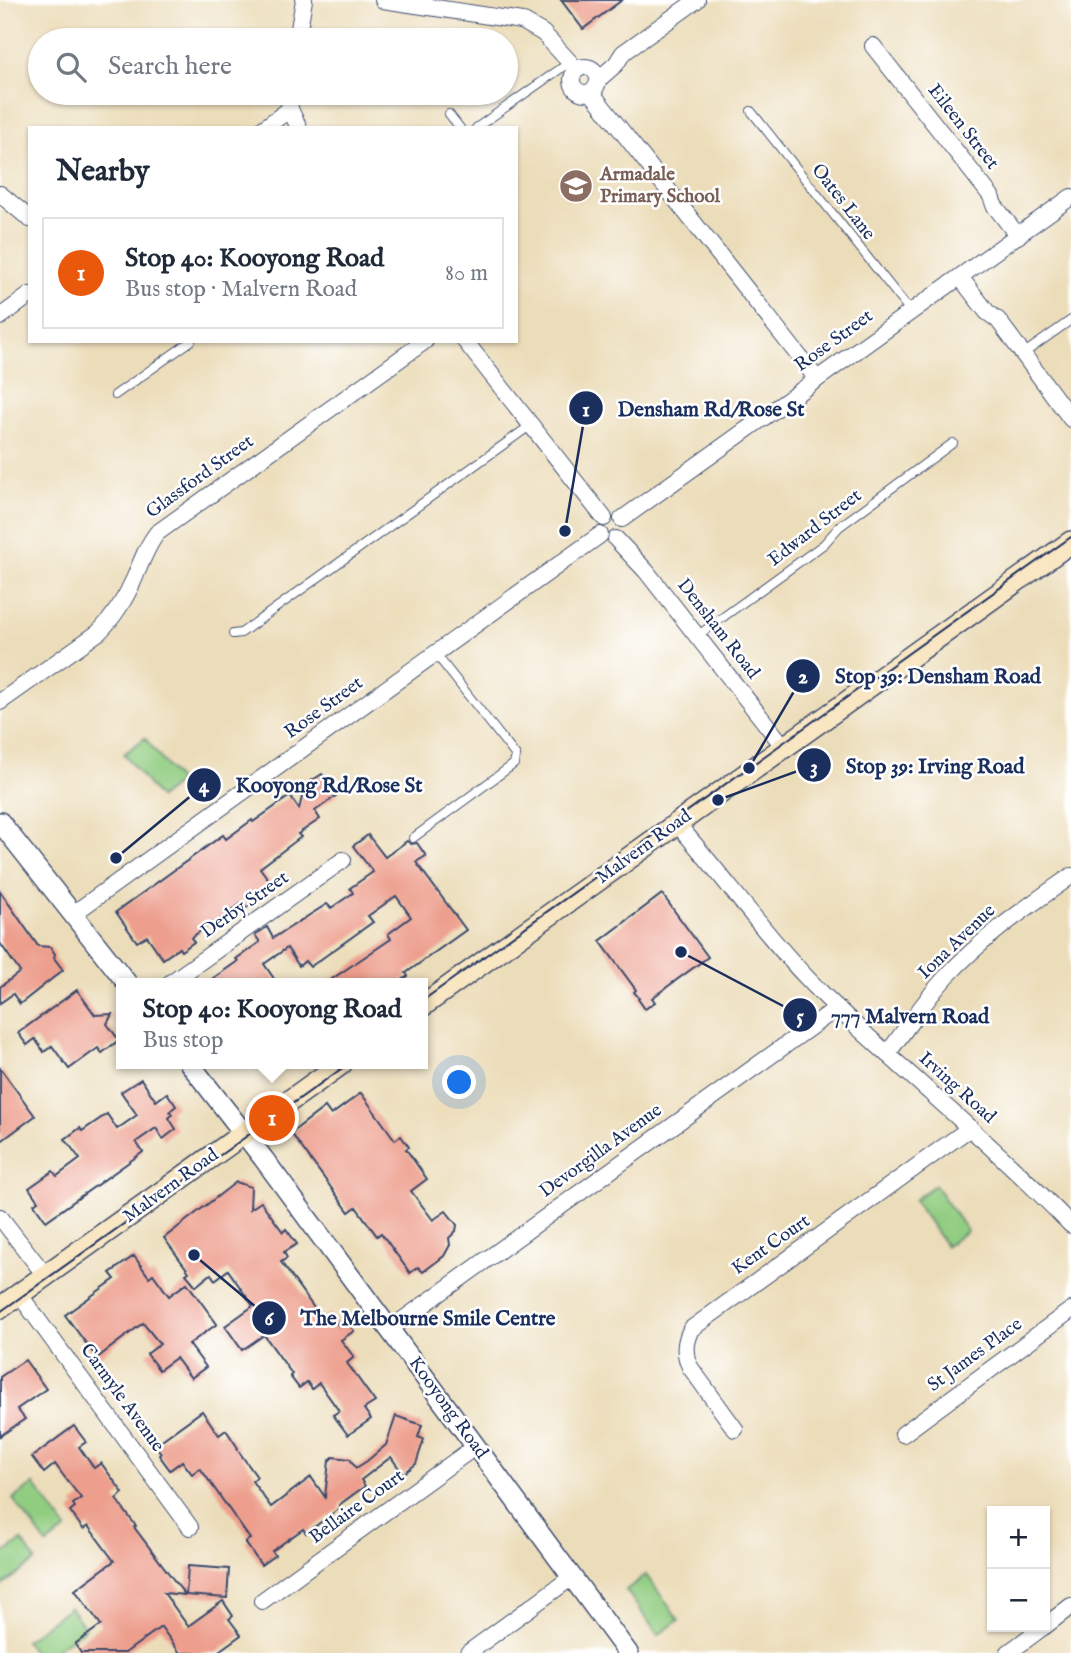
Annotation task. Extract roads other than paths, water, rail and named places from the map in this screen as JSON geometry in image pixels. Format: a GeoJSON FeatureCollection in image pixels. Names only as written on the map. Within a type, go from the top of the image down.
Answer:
{"type":"FeatureCollection","features":[{"type":"Feature","properties":{"kind":"main road","name":"Malvern Road"},"geometry":{"type":"LineString","coordinates":[[428,1002],[1071,542]]}},
{"type":"Feature","properties":{"kind":"main road","name":"Malvern Road"},"geometry":{"type":"LineString","coordinates":[[0,1308],[334,1069]]}},
{"type":"Feature","properties":{"kind":"street"},"geometry":{"type":"LineString","coordinates":[[299,28],[304,0]]}},
{"type":"Feature","properties":{"kind":"street"},"geometry":{"type":"LineString","coordinates":[[383,0],[522,21],[543,33],[586,74],[817,379]]}},
{"type":"Feature","properties":{"kind":"street"},"geometry":{"type":"LineString","coordinates":[[586,74],[610,57],[624,53],[697,0]]}},
{"type":"Feature","properties":{"kind":"street","name":"Eileen Street"},"geometry":{"type":"LineString","coordinates":[[873,47],[991,196],[994,205],[1018,236]]}},
{"type":"Feature","properties":{"kind":"street"},"geometry":{"type":"LineString","coordinates":[[289,105],[298,126]]}},
{"type":"Feature","properties":{"kind":"street"},"geometry":{"type":"LineString","coordinates":[[267,126],[290,110]]}},
{"type":"Feature","properties":{"kind":"street"},"geometry":{"type":"LineString","coordinates":[[0,194],[28,217]]}},
{"type":"Feature","properties":{"kind":"street","name":"Rose Street"},"geometry":{"type":"LineString","coordinates":[[622,519],[1071,197]]}},
{"type":"Feature","properties":{"kind":"street"},"geometry":{"type":"LineString","coordinates":[[960,277],[987,312],[998,320],[1071,419]]}},
{"type":"Feature","properties":{"kind":"street"},"geometry":{"type":"LineString","coordinates":[[0,317],[28,297]]}},
{"type":"Feature","properties":{"kind":"street","name":"Glassford Street"},"geometry":{"type":"LineString","coordinates":[[0,702],[99,632],[109,622],[126,596],[157,533],[422,343]]}},
{"type":"Feature","properties":{"kind":"street"},"geometry":{"type":"LineString","coordinates":[[467,343],[604,518]]}},
{"type":"Feature","properties":{"kind":"street"},"geometry":{"type":"LineString","coordinates":[[614,514],[622,519],[624,529],[608,537],[598,526],[604,518],[614,514]]}},
{"type":"Feature","properties":{"kind":"street","name":"Rose Street"},"geometry":{"type":"LineString","coordinates":[[73,914],[435,653],[608,537]]}},
{"type":"Feature","properties":{"kind":"street","name":"Densham Road"},"geometry":{"type":"LineString","coordinates":[[608,537],[646,571],[784,747]]}},
{"type":"Feature","properties":{"kind":"street"},"geometry":{"type":"LineString","coordinates":[[0,822],[123,978]]}},
{"type":"Feature","properties":{"kind":"street","name":"Irving Road"},"geometry":{"type":"LineString","coordinates":[[677,824],[808,979],[1013,1167],[1071,1225]]}},
{"type":"Feature","properties":{"kind":"street","name":"Derby Street"},"geometry":{"type":"LineString","coordinates":[[177,978],[343,860]]}},
{"type":"Feature","properties":{"kind":"street","name":"Iona Avenue"},"geometry":{"type":"LineString","coordinates":[[887,1054],[946,977],[965,958],[1003,925],[1071,876]]}},
{"type":"Feature","properties":{"kind":"street","name":"Devorgilla Avenue"},"geometry":{"type":"LineString","coordinates":[[390,1329],[837,1008]]}},
{"type":"Feature","properties":{"kind":"street","name":"Kooyong Road"},"geometry":{"type":"LineString","coordinates":[[194,1069],[390,1329],[628,1653]]}},
{"type":"Feature","properties":{"kind":"street","name":"Kent Court"},"geometry":{"type":"LineString","coordinates":[[735,1429],[686,1358],[686,1338],[691,1329],[971,1128]]}},
{"type":"Feature","properties":{"kind":"street"},"geometry":{"type":"LineString","coordinates":[[0,1217],[46,1275]]}},
{"type":"Feature","properties":{"kind":"street","name":"Carmyle Avenue"},"geometry":{"type":"LineString","coordinates":[[19,1294],[191,1527]]}},
{"type":"Feature","properties":{"kind":"street","name":"St James Place"},"geometry":{"type":"LineString","coordinates":[[903,1434],[1071,1310]]}},
{"type":"Feature","properties":{"kind":"street","name":"Bellaire Court"},"geometry":{"type":"LineString","coordinates":[[262,1601],[476,1446]]}},
{"type":"Feature","properties":{"kind":"street"},"geometry":{"type":"LineString","coordinates":[[468,1653],[572,1577]]}},
{"type":"Feature","properties":{"kind":"street"},"geometry":{"type":"LineString","coordinates":[[1050,1622],[1071,1606]]}},
{"type":"Feature","properties":{"kind":"street"},"geometry":{"type":"LineString","coordinates":[[1008,1653],[1036,1632]]}},
{"type":"Feature","properties":{"kind":"lane"},"geometry":{"type":"LineString","coordinates":[[480,126],[586,74]]}},
{"type":"Feature","properties":{"kind":"lane","name":"Oates Lane"},"geometry":{"type":"LineString","coordinates":[[751,111],[911,312]]}},
{"type":"Feature","properties":{"kind":"lane"},"geometry":{"type":"LineString","coordinates":[[449,114],[458,126]]}},
{"type":"Feature","properties":{"kind":"lane"},"geometry":{"type":"LineString","coordinates":[[1023,354],[1071,320]]}},
{"type":"Feature","properties":{"kind":"lane"},"geometry":{"type":"LineString","coordinates":[[115,396],[188,343]]}},
{"type":"Feature","properties":{"kind":"lane"},"geometry":{"type":"LineString","coordinates":[[233,634],[241,633],[531,425]]}},
{"type":"Feature","properties":{"kind":"lane","name":"Edward Street"},"geometry":{"type":"LineString","coordinates":[[697,636],[824,544],[839,527],[953,443]]}},
{"type":"Feature","properties":{"kind":"lane"},"geometry":{"type":"LineString","coordinates":[[413,838],[514,764],[516,756],[435,653]]}},
{"type":"Feature","properties":{"kind":"tram line"},"geometry":{"type":"LineString","coordinates":[[428,997],[1071,537]]}},
{"type":"Feature","properties":{"kind":"tram line"},"geometry":{"type":"LineString","coordinates":[[0,1312],[341,1069]]}},
{"type":"Feature","properties":{"kind":"place","name":"Armadale Primary School"},"geometry":{"type":"Point","coordinates":[576,186]}},
{"type":"Feature","properties":{"kind":"place","name":"Densham Rd/Rose St"},"geometry":{"type":"Point","coordinates":[565,531]}},
{"type":"Feature","properties":{"kind":"place","name":"Stop 39: Densham Road"},"geometry":{"type":"Point","coordinates":[749,768]}},
{"type":"Feature","properties":{"kind":"place","name":"Stop 39: Irving Road"},"geometry":{"type":"Point","coordinates":[718,800]}},
{"type":"Feature","properties":{"kind":"place","name":"Kooyong Rd/Rose St"},"geometry":{"type":"Point","coordinates":[116,858]}},
{"type":"Feature","properties":{"kind":"place","name":"777 Malvern Road"},"geometry":{"type":"Point","coordinates":[681,952]}},
{"type":"Feature","properties":{"kind":"place","name":"Stop 40: Kooyong Road"},"geometry":{"type":"Point","coordinates":[272,1118]}},
{"type":"Feature","properties":{"kind":"place","name":"The Melbourne Smile Centre"},"geometry":{"type":"Point","coordinates":[194,1255]}}]}
